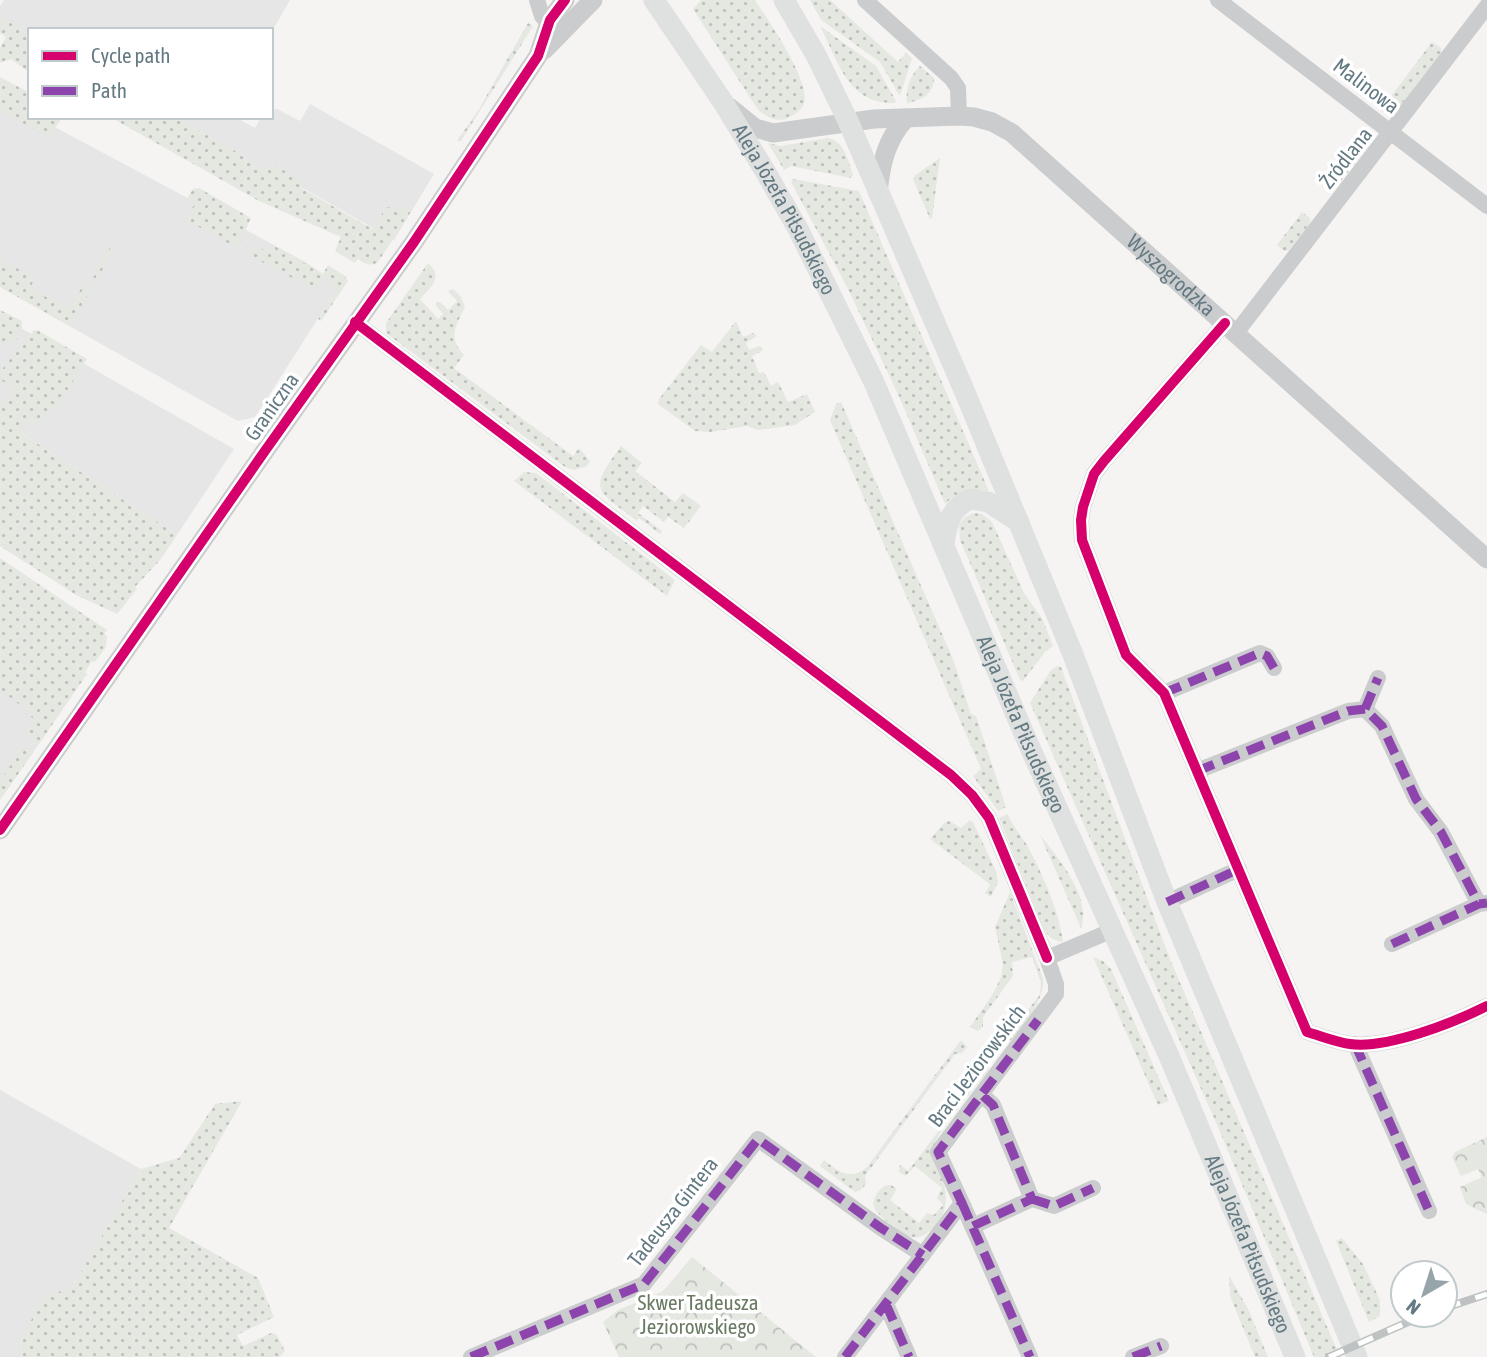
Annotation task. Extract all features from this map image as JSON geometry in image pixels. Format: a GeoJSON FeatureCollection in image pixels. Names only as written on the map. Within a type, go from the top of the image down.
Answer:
{"type":"FeatureCollection","features":[{"type":"Feature","properties":{"kind":"main road"},"geometry":{"type":"LineString","coordinates":[[784,0],[816,55],[848,121],[1018,522],[1072,652],[1167,902],[1357,1357]]}},
{"type":"Feature","properties":{"kind":"main road","name":"Wyszogrodzka"},"geometry":{"type":"LineString","coordinates":[[660,4],[723,102]]}},
{"type":"Feature","properties":{"kind":"main road","name":"Aleja Józefa Piłsudskiego"},"geometry":{"type":"LineString","coordinates":[[723,102],[765,171],[873,380],[1028,743],[1169,1056],[1295,1357]]}},
{"type":"Feature","properties":{"kind":"main road"},"geometry":{"type":"LineString","coordinates":[[944,546],[952,513],[971,499],[988,502],[1018,522]]}},
{"type":"Feature","properties":{"kind":"street"},"geometry":{"type":"LineString","coordinates":[[537,0],[542,16],[554,28]]}},
{"type":"Feature","properties":{"kind":"street"},"geometry":{"type":"LineString","coordinates":[[554,28],[565,0]]}},
{"type":"Feature","properties":{"kind":"street"},"geometry":{"type":"LineString","coordinates":[[554,28],[593,0]]}},
{"type":"Feature","properties":{"kind":"street"},"geometry":{"type":"LineString","coordinates":[[866,0],[951,78],[958,88],[959,116]]}},
{"type":"Feature","properties":{"kind":"street","name":"Malinowa"},"geometry":{"type":"LineString","coordinates":[[1218,0],[1487,206]]}},
{"type":"Feature","properties":{"kind":"street","name":"Źródlana"},"geometry":{"type":"LineString","coordinates":[[1164,693],[1126,655],[1082,540],[1083,507],[1094,474],[1230,328],[1392,132],[1487,6]]}},
{"type":"Feature","properties":{"kind":"street","name":"Graniczna"},"geometry":{"type":"LineString","coordinates":[[0,830],[355,322],[414,242],[554,28]]}},
{"type":"Feature","properties":{"kind":"street","name":"Wyszogrodzka"},"geometry":{"type":"LineString","coordinates":[[723,102],[755,128],[773,133],[848,121],[959,116],[992,122],[1021,139],[1487,559]]}},
{"type":"Feature","properties":{"kind":"street"},"geometry":{"type":"LineString","coordinates":[[878,192],[883,155],[892,135],[906,118]]}},
{"type":"Feature","properties":{"kind":"street"},"geometry":{"type":"LineString","coordinates":[[355,322],[951,775],[972,795],[989,818],[1047,958],[1113,930]]}},
{"type":"Feature","properties":{"kind":"street"},"geometry":{"type":"LineString","coordinates":[[1274,668],[1266,656],[1259,653],[1164,693],[1307,1032],[1355,1044],[1389,1041],[1424,1031],[1487,1006]]}},
{"type":"Feature","properties":{"kind":"street"},"geometry":{"type":"LineString","coordinates":[[1365,709],[1378,678]]}},
{"type":"Feature","properties":{"kind":"street"},"geometry":{"type":"LineString","coordinates":[[1197,771],[1348,711],[1365,709]]}},
{"type":"Feature","properties":{"kind":"street"},"geometry":{"type":"LineString","coordinates":[[1365,709],[1382,726],[1416,799],[1441,832],[1483,903],[1392,944]]}},
{"type":"Feature","properties":{"kind":"street"},"geometry":{"type":"LineString","coordinates":[[1167,902],[1239,869]]}},
{"type":"Feature","properties":{"kind":"street","name":"Braci Jeziorowskich"},"geometry":{"type":"LineString","coordinates":[[962,1203],[939,1152],[1056,994],[1056,984],[1047,958]]}},
{"type":"Feature","properties":{"kind":"street"},"geometry":{"type":"LineString","coordinates":[[1355,1044],[1429,1211]]}},
{"type":"Feature","properties":{"kind":"street"},"geometry":{"type":"LineString","coordinates":[[982,1095],[993,1105],[1032,1199]]}},
{"type":"Feature","properties":{"kind":"street","name":"Tadeusza Gintera"},"geometry":{"type":"LineString","coordinates":[[471,1357],[644,1284],[758,1139],[923,1255]]}},
{"type":"Feature","properties":{"kind":"street"},"geometry":{"type":"LineString","coordinates":[[973,1226],[1032,1199],[1054,1206],[1093,1188]]}},
{"type":"Feature","properties":{"kind":"street"},"geometry":{"type":"LineString","coordinates":[[845,1357],[962,1203],[1030,1357]]}},
{"type":"Feature","properties":{"kind":"street"},"geometry":{"type":"LineString","coordinates":[[886,1304],[909,1357]]}},
{"type":"Feature","properties":{"kind":"street"},"geometry":{"type":"LineString","coordinates":[[1133,1357],[1161,1346]]}},
{"type":"Feature","properties":{"kind":"shaded area"},"geometry":{"type":"Polygon","coordinates":[[[4,0],[290,0],[273,30],[28,28],[28,33],[0,17],[0,6],[4,0]]]}},
{"type":"Feature","properties":{"kind":"shaded area"},"geometry":{"type":"Polygon","coordinates":[[[0,97],[28,116],[28,119],[40,119],[307,263],[330,279],[335,292],[255,417],[238,421],[0,287],[0,97]]]}},
{"type":"Feature","properties":{"kind":"shaded area"},"geometry":{"type":"Polygon","coordinates":[[[310,104],[434,174],[394,240],[301,187],[304,182],[259,169],[242,155],[179,119],[240,119],[255,128],[260,119],[273,119],[273,110],[277,109],[300,121],[310,104]]]}},
{"type":"Feature","properties":{"kind":"shaded area"},"geometry":{"type":"Polygon","coordinates":[[[0,316],[234,449],[177,535],[0,419],[0,316]]]}},
{"type":"Feature","properties":{"kind":"shaded area"},"geometry":{"type":"Polygon","coordinates":[[[0,683],[55,720],[0,800],[0,683]]]}},
{"type":"Feature","properties":{"kind":"shaded area"},"geometry":{"type":"Polygon","coordinates":[[[0,1090],[141,1169],[71,1289],[22,1337],[21,1357],[0,1357],[0,1090]]]}},
{"type":"Feature","properties":{"kind":"green space"},"geometry":{"type":"Polygon","coordinates":[[[701,0],[755,0],[795,66],[804,94],[804,104],[800,110],[788,118],[776,120],[758,110],[693,9],[701,0]]]}},
{"type":"Feature","properties":{"kind":"green space"},"geometry":{"type":"Polygon","coordinates":[[[810,0],[830,0],[898,62],[906,53],[912,58],[899,95],[880,62],[821,20],[810,0]]]}},
{"type":"Feature","properties":{"kind":"green space"},"geometry":{"type":"Polygon","coordinates":[[[0,17],[28,33],[28,72],[11,59],[0,63],[0,48],[6,37],[0,33],[0,17]]]}},
{"type":"Feature","properties":{"kind":"green space"},"geometry":{"type":"Polygon","coordinates":[[[528,23],[533,26],[461,141],[457,141],[479,109],[528,23]]]}},
{"type":"Feature","properties":{"kind":"green space"},"geometry":{"type":"Polygon","coordinates":[[[820,26],[876,66],[895,103],[879,101],[855,89],[839,66],[820,26]]]}},
{"type":"Feature","properties":{"kind":"green space"},"geometry":{"type":"Polygon","coordinates":[[[1432,42],[1441,48],[1441,53],[1397,110],[1392,113],[1380,111],[1432,42]]]}},
{"type":"Feature","properties":{"kind":"green space"},"geometry":{"type":"Polygon","coordinates":[[[920,66],[934,78],[932,88],[922,98],[907,103],[909,83],[920,66]]]}},
{"type":"Feature","properties":{"kind":"green space"},"geometry":{"type":"Polygon","coordinates":[[[0,77],[28,92],[28,119],[62,119],[48,137],[0,111],[0,77]]]}},
{"type":"Feature","properties":{"kind":"green space"},"geometry":{"type":"Polygon","coordinates":[[[114,119],[179,119],[242,155],[259,169],[273,164],[304,182],[301,188],[373,229],[386,207],[412,210],[378,262],[368,264],[358,259],[355,263],[335,251],[341,237],[259,201],[114,119]]]}},
{"type":"Feature","properties":{"kind":"green space"},"geometry":{"type":"Polygon","coordinates":[[[828,138],[838,143],[845,152],[853,174],[851,178],[791,166],[784,170],[768,143],[781,146],[828,138]]]}},
{"type":"Feature","properties":{"kind":"green space"},"geometry":{"type":"Polygon","coordinates":[[[1358,138],[1369,146],[1338,185],[1327,179],[1358,138]]]}},
{"type":"Feature","properties":{"kind":"green space"},"geometry":{"type":"Polygon","coordinates":[[[940,158],[932,218],[930,219],[913,179],[940,158]]]}},
{"type":"Feature","properties":{"kind":"green space"},"geometry":{"type":"Polygon","coordinates":[[[793,179],[859,191],[989,491],[965,491],[945,504],[898,394],[847,287],[791,182],[793,179]]]}},
{"type":"Feature","properties":{"kind":"green space"},"geometry":{"type":"Polygon","coordinates":[[[199,188],[251,218],[237,248],[186,220],[195,203],[187,198],[193,189],[199,188]]]}},
{"type":"Feature","properties":{"kind":"green space"},"geometry":{"type":"Polygon","coordinates":[[[1302,212],[1310,218],[1310,223],[1289,250],[1284,251],[1277,245],[1302,212]]]}},
{"type":"Feature","properties":{"kind":"green space"},"geometry":{"type":"Polygon","coordinates":[[[112,244],[116,246],[70,326],[0,287],[0,259],[35,278],[30,288],[69,310],[83,285],[88,287],[112,244]]]}},
{"type":"Feature","properties":{"kind":"green space"},"geometry":{"type":"Polygon","coordinates":[[[271,244],[323,274],[328,265],[345,276],[348,281],[321,321],[318,319],[335,292],[330,279],[323,275],[315,290],[249,255],[253,249],[268,250],[271,244]]]}},
{"type":"Feature","properties":{"kind":"green space"},"geometry":{"type":"Polygon","coordinates":[[[428,263],[435,273],[434,282],[420,299],[438,319],[443,314],[436,302],[440,302],[448,310],[457,301],[448,291],[453,289],[461,297],[465,307],[454,337],[464,355],[454,368],[573,456],[579,448],[590,461],[587,466],[574,470],[565,467],[386,333],[386,323],[428,263]]]}},
{"type":"Feature","properties":{"kind":"green space"},"geometry":{"type":"Polygon","coordinates":[[[0,310],[22,321],[22,328],[16,340],[0,343],[0,310]]]}},
{"type":"Feature","properties":{"kind":"green space"},"geometry":{"type":"Polygon","coordinates":[[[736,321],[743,337],[753,333],[757,336],[746,343],[749,350],[759,346],[763,348],[752,356],[759,373],[764,372],[771,386],[778,382],[788,402],[807,394],[815,412],[795,425],[758,430],[747,426],[711,432],[695,431],[658,404],[659,399],[701,345],[712,352],[736,321]]]}},
{"type":"Feature","properties":{"kind":"green space"},"geometry":{"type":"Polygon","coordinates":[[[34,330],[87,359],[54,411],[50,408],[39,425],[30,419],[21,433],[177,535],[117,614],[76,595],[0,546],[0,408],[13,388],[3,381],[0,385],[0,372],[34,330]]]}},
{"type":"Feature","properties":{"kind":"green space"},"geometry":{"type":"Polygon","coordinates":[[[841,402],[953,659],[971,714],[976,716],[1006,807],[998,811],[973,776],[981,769],[830,420],[836,404],[841,402]]]}},
{"type":"Feature","properties":{"kind":"green space"},"geometry":{"type":"Polygon","coordinates":[[[621,446],[642,463],[635,471],[675,502],[683,493],[701,506],[684,528],[668,517],[664,522],[643,506],[638,513],[662,531],[660,534],[639,518],[637,521],[605,495],[600,481],[621,446]]]}},
{"type":"Feature","properties":{"kind":"green space"},"geometry":{"type":"Polygon","coordinates":[[[524,472],[536,473],[675,580],[667,596],[514,481],[524,472]]]}},
{"type":"Feature","properties":{"kind":"green space"},"geometry":{"type":"Polygon","coordinates":[[[974,513],[982,514],[992,522],[1024,593],[1043,620],[1053,646],[1045,652],[1023,681],[1020,680],[960,540],[959,525],[965,517],[974,513]]]}},
{"type":"Feature","properties":{"kind":"green space"},"geometry":{"type":"Polygon","coordinates":[[[0,558],[107,630],[104,634],[107,636],[106,647],[95,662],[92,661],[85,672],[87,674],[39,744],[24,734],[34,719],[26,713],[27,710],[0,690],[0,558]]]}},
{"type":"Feature","properties":{"kind":"green space"},"geometry":{"type":"Polygon","coordinates":[[[1057,666],[1061,667],[1170,959],[1340,1357],[1314,1357],[1218,1127],[1030,703],[1051,670],[1057,666]]]}},
{"type":"Feature","properties":{"kind":"green space"},"geometry":{"type":"Polygon","coordinates":[[[24,747],[33,753],[0,800],[0,780],[24,747]]]}},
{"type":"Feature","properties":{"kind":"green space"},"geometry":{"type":"Polygon","coordinates":[[[1008,814],[1044,881],[1054,906],[1063,942],[1051,937],[1043,927],[999,818],[1008,814]]]}},
{"type":"Feature","properties":{"kind":"green space"},"geometry":{"type":"Polygon","coordinates":[[[970,820],[996,871],[998,882],[991,897],[985,893],[990,885],[987,882],[930,839],[944,823],[949,821],[961,828],[970,820]]]}},
{"type":"Feature","properties":{"kind":"green space"},"geometry":{"type":"Polygon","coordinates":[[[1040,835],[1064,866],[1078,891],[1083,916],[1081,928],[1040,835]]]}},
{"type":"Feature","properties":{"kind":"green space"},"geometry":{"type":"Polygon","coordinates":[[[1010,892],[1043,978],[1043,986],[1036,1006],[1024,1026],[1002,1046],[993,1044],[991,1040],[996,1035],[1005,1041],[1040,994],[1041,983],[1032,957],[1012,962],[1013,976],[983,1017],[983,1026],[978,1031],[970,1027],[993,994],[1001,977],[1003,964],[995,927],[1010,892]]]}},
{"type":"Feature","properties":{"kind":"green space"},"geometry":{"type":"Polygon","coordinates":[[[1093,957],[1103,961],[1111,969],[1169,1101],[1158,1105],[1093,957]]]}},
{"type":"Feature","properties":{"kind":"green space"},"geometry":{"type":"Polygon","coordinates":[[[961,1040],[967,1047],[962,1053],[955,1054],[865,1176],[866,1184],[861,1190],[855,1192],[820,1166],[824,1160],[850,1174],[867,1167],[961,1040]]]}},
{"type":"Feature","properties":{"kind":"green space"},"geometry":{"type":"Polygon","coordinates":[[[983,1057],[989,1063],[988,1071],[948,1122],[932,1151],[944,1184],[946,1200],[943,1215],[934,1228],[921,1236],[911,1237],[880,1215],[874,1207],[874,1199],[882,1188],[891,1185],[897,1189],[890,1200],[919,1223],[927,1213],[934,1215],[943,1205],[937,1198],[942,1188],[915,1166],[906,1176],[899,1172],[900,1165],[908,1171],[986,1069],[977,1060],[983,1057]]]}},
{"type":"Feature","properties":{"kind":"green space"},"geometry":{"type":"Polygon","coordinates":[[[242,1101],[169,1228],[258,1278],[274,1317],[237,1335],[243,1346],[271,1333],[276,1334],[285,1351],[279,1357],[21,1357],[22,1337],[45,1295],[71,1289],[141,1169],[179,1158],[215,1104],[242,1101]]]}},
{"type":"Feature","properties":{"kind":"green space"},"geometry":{"type":"Polygon","coordinates":[[[1487,1137],[1487,1214],[1466,1204],[1460,1187],[1482,1177],[1478,1169],[1461,1176],[1452,1157],[1455,1152],[1487,1137]]]}},
{"type":"Feature","properties":{"kind":"green space"},"geometry":{"type":"Polygon","coordinates":[[[1342,1238],[1363,1264],[1380,1300],[1380,1316],[1369,1322],[1336,1241],[1342,1238]]]}},
{"type":"Feature","properties":{"kind":"green space","name":"Skwer Tadeusza Jeziorowskiego"},"geometry":{"type":"Polygon","coordinates":[[[692,1257],[816,1357],[619,1357],[603,1322],[618,1310],[663,1291],[692,1257]]]}},
{"type":"Feature","properties":{"kind":"green space"},"geometry":{"type":"Polygon","coordinates":[[[1229,1275],[1249,1311],[1268,1357],[1255,1357],[1230,1296],[1229,1275]]]}},
{"type":"Feature","properties":{"kind":"railway"},"geometry":{"type":"LineString","coordinates":[[1459,1303],[1487,1294]]}},
{"type":"Feature","properties":{"kind":"railway"},"geometry":{"type":"LineString","coordinates":[[1329,1357],[1392,1329]]}},
{"type":"Feature","properties":{"kind":"marked path"},"geometry":{"type":"LineString","coordinates":[[1164,693],[1260,653],[1267,656],[1274,668]]}},
{"type":"Feature","properties":{"kind":"marked path"},"geometry":{"type":"LineString","coordinates":[[1365,709],[1378,678]]}},
{"type":"Feature","properties":{"kind":"marked path"},"geometry":{"type":"LineString","coordinates":[[1197,771],[1348,711],[1365,709],[1382,726],[1416,799],[1441,832],[1479,904],[1487,903]]}},
{"type":"Feature","properties":{"kind":"marked path"},"geometry":{"type":"LineString","coordinates":[[1167,902],[1239,869]]}},
{"type":"Feature","properties":{"kind":"marked path"},"geometry":{"type":"LineString","coordinates":[[1392,944],[1479,904]]}},
{"type":"Feature","properties":{"kind":"marked path"},"geometry":{"type":"LineString","coordinates":[[845,1357],[962,1203],[938,1152],[1038,1020]]}},
{"type":"Feature","properties":{"kind":"marked path"},"geometry":{"type":"LineString","coordinates":[[1355,1044],[1429,1211]]}},
{"type":"Feature","properties":{"kind":"marked path"},"geometry":{"type":"LineString","coordinates":[[973,1226],[1032,1199],[993,1105],[982,1095]]}},
{"type":"Feature","properties":{"kind":"marked path"},"geometry":{"type":"LineString","coordinates":[[471,1357],[644,1284],[758,1139],[923,1255]]}},
{"type":"Feature","properties":{"kind":"marked path"},"geometry":{"type":"LineString","coordinates":[[1032,1199],[1054,1206],[1093,1188]]}},
{"type":"Feature","properties":{"kind":"marked path"},"geometry":{"type":"LineString","coordinates":[[962,1203],[1030,1357]]}},
{"type":"Feature","properties":{"kind":"marked path"},"geometry":{"type":"LineString","coordinates":[[886,1304],[909,1357]]}},
{"type":"Feature","properties":{"kind":"marked path"},"geometry":{"type":"LineString","coordinates":[[1133,1357],[1161,1346]]}},
{"type":"Feature","properties":{"kind":"cycle path"},"geometry":{"type":"LineString","coordinates":[[0,830],[414,242],[538,56],[550,20],[565,0]]}},
{"type":"Feature","properties":{"kind":"cycle path"},"geometry":{"type":"LineString","coordinates":[[355,322],[951,775],[972,795],[989,818],[1047,958]]}},
{"type":"Feature","properties":{"kind":"cycle path"},"geometry":{"type":"LineString","coordinates":[[1225,323],[1104,461],[1094,474],[1083,507],[1082,540],[1126,655],[1164,693],[1307,1032],[1350,1044],[1382,1043],[1438,1027],[1487,1006]]}}]}
